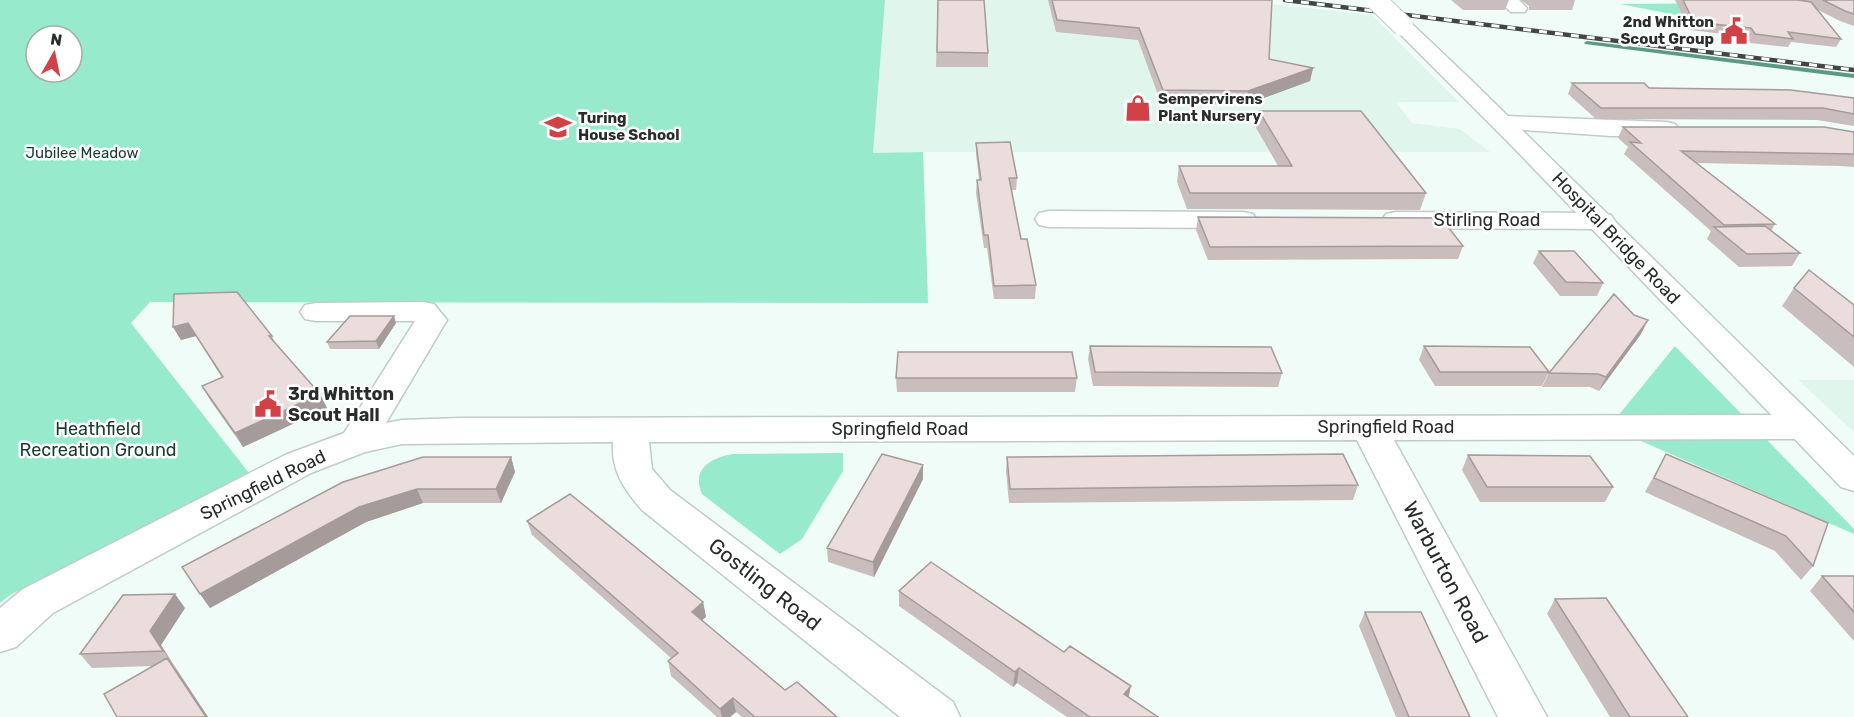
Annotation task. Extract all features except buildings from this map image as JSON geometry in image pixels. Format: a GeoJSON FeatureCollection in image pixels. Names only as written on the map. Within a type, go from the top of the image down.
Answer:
{"type":"FeatureCollection","features":[{"type":"Feature","properties":{"kind":"street","name":"Hospital Bridge Road"},"geometry":{"type":"LineString","coordinates":[[1376,0],[1503,123],[1601,221],[1710,336],[1854,478]]}},
{"type":"Feature","properties":{"kind":"street"},"geometry":{"type":"LineString","coordinates":[[1503,123],[1611,129],[1691,129]]}},
{"type":"Feature","properties":{"kind":"street"},"geometry":{"type":"LineString","coordinates":[[1049,219],[1272,220]]}},
{"type":"Feature","properties":{"kind":"street","name":"Stirling Road"},"geometry":{"type":"LineString","coordinates":[[1366,220],[1601,221]]}},
{"type":"Feature","properties":{"kind":"street"},"geometry":{"type":"LineString","coordinates":[[316,312],[423,311],[431,320],[357,442]]}},
{"type":"Feature","properties":{"kind":"street","name":"Springfield Road"},"geometry":{"type":"LineString","coordinates":[[0,634],[38,601],[298,464],[357,442],[402,432],[1368,426],[1802,427]]}},
{"type":"Feature","properties":{"kind":"street","name":"Warburton Road"},"geometry":{"type":"LineString","coordinates":[[1368,426],[1523,717]]}},
{"type":"Feature","properties":{"kind":"street","name":"Gostling Road"},"geometry":{"type":"LineString","coordinates":[[632,430],[629,459],[635,478],[656,500],[936,717]]}},
{"type":"Feature","properties":{"kind":"shaded area","name":"Turing House School"},"geometry":{"type":"Polygon","coordinates":[[[392,0],[1237,0],[1372,15],[1459,102],[1396,102],[1412,123],[1460,129],[1490,152],[923,152],[928,303],[33,302],[392,0]]]}},
{"type":"Feature","properties":{"kind":"shaded area"},"geometry":{"type":"Polygon","coordinates":[[[1798,380],[1854,380],[1854,432],[1798,380]]]}},
{"type":"Feature","properties":{"kind":"green space","name":"Turing House School"},"geometry":{"type":"Polygon","coordinates":[[[0,0],[885,0],[873,153],[923,152],[928,303],[150,302],[131,323],[249,473],[10,595],[0,603],[0,0]]]}},
{"type":"Feature","properties":{"kind":"green space"},"geometry":{"type":"Polygon","coordinates":[[[1749,3],[1697,19],[1620,4],[1749,3]]]}},
{"type":"Feature","properties":{"kind":"green space"},"geometry":{"type":"Polygon","coordinates":[[[1675,346],[1854,529],[1854,534],[1609,427],[1675,346]]]}},
{"type":"Feature","properties":{"kind":"green space"},"geometry":{"type":"Polygon","coordinates":[[[843,453],[843,471],[802,539],[780,554],[702,494],[699,485],[701,471],[705,466],[717,458],[732,454],[843,453]]]}},
{"type":"Feature","properties":{"kind":"waterway"},"geometry":{"type":"LineString","coordinates":[[1587,43],[1854,76]]}},
{"type":"Feature","properties":{"kind":"railway"},"geometry":{"type":"LineString","coordinates":[[1285,0],[1854,70]]}},
{"type":"Feature","properties":{"kind":"place","name":"2nd Whitton Scout Group"},"geometry":{"type":"Point","coordinates":[1734,31]}},
{"type":"Feature","properties":{"kind":"place","name":"Sempervirens Plant Nursery"},"geometry":{"type":"Point","coordinates":[1138,108]}},
{"type":"Feature","properties":{"kind":"place","name":"Turing House School"},"geometry":{"type":"Point","coordinates":[558,127]}},
{"type":"Feature","properties":{"kind":"place","name":"3rd Whitton Scout Hall"},"geometry":{"type":"Point","coordinates":[268,404]}},
{"type":"Feature","properties":{"kind":"park label","name":"Jubilee Meadow"},"geometry":{"type":"Point","coordinates":[82,153]}},
{"type":"Feature","properties":{"kind":"park label","name":"Heathfield Recreation Ground"},"geometry":{"type":"Point","coordinates":[98,439]}}]}
